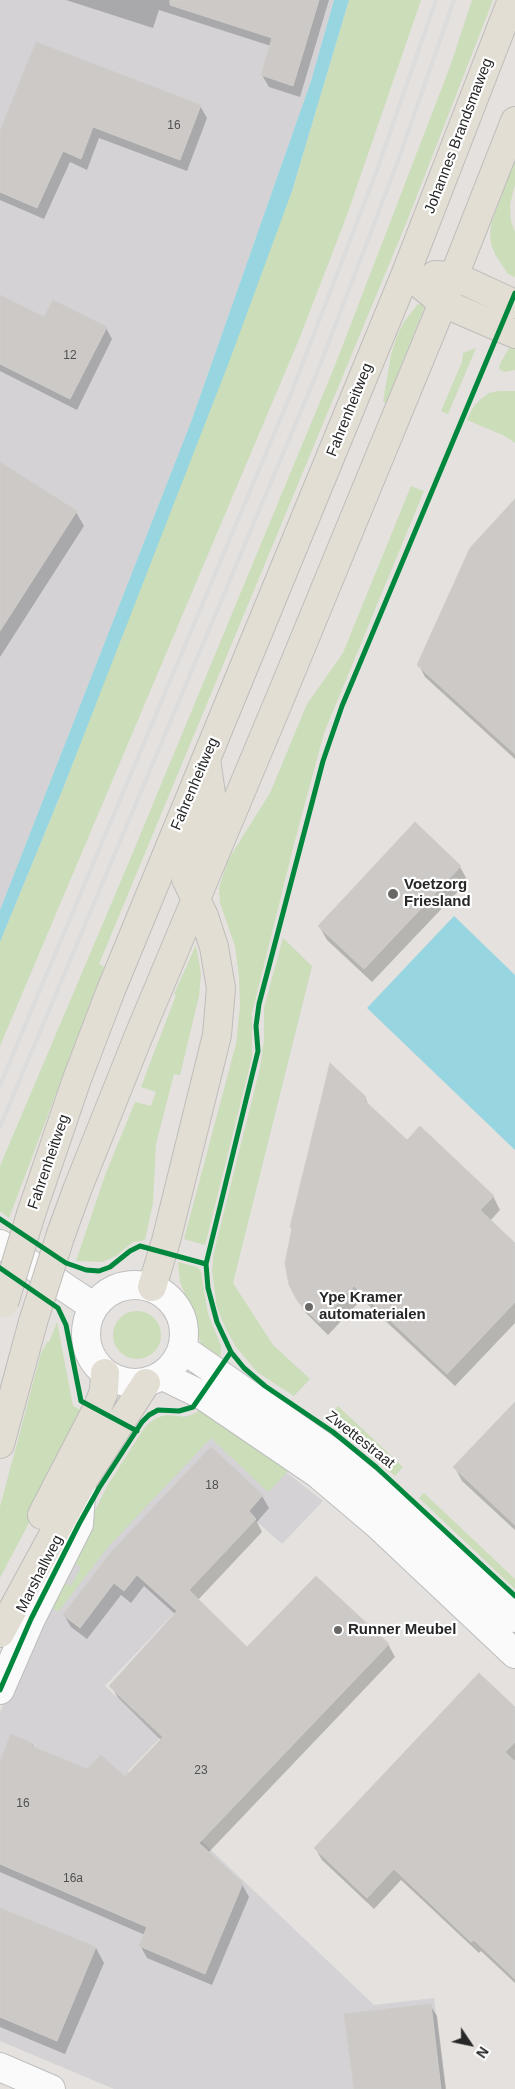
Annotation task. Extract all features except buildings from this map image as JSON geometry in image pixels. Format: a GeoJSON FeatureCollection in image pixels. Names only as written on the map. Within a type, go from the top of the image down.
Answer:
{"type":"FeatureCollection","features":[{"type":"Feature","properties":{"kind":"main road","name":"Johannes Brandsmaweg"},"geometry":{"type":"LineString","coordinates":[[406,273],[512,0]]}},
{"type":"Feature","properties":{"kind":"main road"},"geometry":{"type":"LineString","coordinates":[[0,1444],[32,1322],[80,1181],[454,276],[515,121]]}},
{"type":"Feature","properties":{"kind":"main road"},"geometry":{"type":"LineString","coordinates":[[406,273],[454,276],[515,304]]}},
{"type":"Feature","properties":{"kind":"main road"},"geometry":{"type":"LineString","coordinates":[[406,273],[443,302],[515,334]]}},
{"type":"Feature","properties":{"kind":"main road","name":"Fahrenheitweg"},"geometry":{"type":"LineString","coordinates":[[2,1311],[31,1214],[90,1043],[406,273]]}},
{"type":"Feature","properties":{"kind":"main road"},"geometry":{"type":"LineString","coordinates":[[152,1287],[163,1253],[218,1035],[221,988],[214,947],[204,916],[186,879],[187,863],[212,801],[206,758]]}},
{"type":"Feature","properties":{"kind":"main road"},"geometry":{"type":"LineString","coordinates":[[0,1595],[97,1409],[104,1391],[105,1373]]}},
{"type":"Feature","properties":{"kind":"main road"},"geometry":{"type":"LineString","coordinates":[[0,1633],[82,1482],[154,1380]]}},
{"type":"Feature","properties":{"kind":"street"},"geometry":{"type":"LineString","coordinates":[[0,1244],[94,1307]]}},
{"type":"Feature","properties":{"kind":"street"},"geometry":{"type":"LineString","coordinates":[[154,1380],[175,1364],[183,1349],[185,1334],[183,1319],[176,1305],[166,1294],[152,1287],[126,1286],[114,1290],[103,1297],[94,1307],[88,1320],[86,1335],[88,1350],[95,1363],[105,1373],[117,1381],[131,1384],[154,1380],[202,1395],[318,1474],[378,1525],[515,1654]]}},
{"type":"Feature","properties":{"kind":"street","name":"Zwettestraat"},"geometry":{"type":"LineString","coordinates":[[183,1349],[333,1453],[396,1506],[515,1618]]}},
{"type":"Feature","properties":{"kind":"street","name":"Marshallweg"},"geometry":{"type":"LineString","coordinates":[[0,1690],[31,1619],[79,1524],[82,1482]]}},
{"type":"Feature","properties":{"kind":"street"},"geometry":{"type":"LineString","coordinates":[[0,2068],[51,2089]]}},
{"type":"Feature","properties":{"kind":"shaded area"},"geometry":{"type":"Polygon","coordinates":[[[0,0],[334,0],[311,81],[191,422],[0,910],[0,0]]]}},
{"type":"Feature","properties":{"kind":"shaded area"},"geometry":{"type":"Polygon","coordinates":[[[195,1414],[286,1472],[323,1501],[282,1544],[255,1520],[189,1590],[192,1594],[105,1686],[160,1738],[128,1771],[374,2005],[434,1998],[445,2089],[114,2089],[0,2041],[0,1712],[38,1622],[108,1485],[145,1427],[150,1422],[163,1416],[183,1417],[195,1414]]]}},
{"type":"Feature","properties":{"kind":"green space"},"geometry":{"type":"Polygon","coordinates":[[[349,0],[421,0],[347,215],[300,337],[0,1046],[0,942],[64,786],[292,191],[349,0]]]}},
{"type":"Feature","properties":{"kind":"green space"},"geometry":{"type":"Polygon","coordinates":[[[472,0],[493,0],[407,221],[99,964],[104,967],[9,1218],[0,1211],[0,1166],[126,869],[334,368],[451,64],[472,0]]]}},
{"type":"Feature","properties":{"kind":"green space"},"geometry":{"type":"Polygon","coordinates":[[[515,160],[515,184],[510,204],[511,221],[515,232],[515,277],[508,274],[496,256],[491,244],[490,232],[492,221],[515,160]]]}},
{"type":"Feature","properties":{"kind":"green space"},"geometry":{"type":"Polygon","coordinates":[[[427,301],[386,403],[383,402],[391,355],[397,336],[404,322],[417,305],[427,301]]]}},
{"type":"Feature","properties":{"kind":"green space"},"geometry":{"type":"Polygon","coordinates":[[[510,346],[515,348],[515,370],[505,372],[500,370],[499,366],[510,346]]]}},
{"type":"Feature","properties":{"kind":"green space"},"geometry":{"type":"Polygon","coordinates":[[[476,348],[448,414],[441,411],[462,362],[463,353],[476,348]]]}},
{"type":"Feature","properties":{"kind":"green space"},"geometry":{"type":"Polygon","coordinates":[[[515,391],[515,443],[505,436],[467,420],[474,406],[481,399],[489,393],[515,391]]]}},
{"type":"Feature","properties":{"kind":"green space"},"geometry":{"type":"Polygon","coordinates":[[[411,486],[424,491],[324,733],[252,1013],[252,1057],[205,1245],[184,1239],[236,1044],[240,1006],[235,946],[220,903],[219,888],[228,860],[270,793],[307,704],[343,653],[411,486]]]}},
{"type":"Feature","properties":{"kind":"green space"},"geometry":{"type":"Polygon","coordinates":[[[283,938],[312,966],[233,1283],[273,1345],[310,1379],[294,1396],[257,1372],[236,1347],[217,1307],[212,1271],[214,1252],[260,1068],[264,1041],[264,1008],[283,938]]]}},
{"type":"Feature","properties":{"kind":"green space"},"geometry":{"type":"Polygon","coordinates":[[[196,945],[201,974],[199,996],[180,1075],[174,1074],[156,1144],[153,1203],[145,1240],[133,1242],[116,1256],[103,1262],[76,1261],[106,1173],[135,1102],[151,1106],[156,1092],[141,1087],[176,995],[174,994],[196,945]]]}},
{"type":"Feature","properties":{"kind":"green space"},"geometry":{"type":"Polygon","coordinates":[[[178,1262],[197,1267],[201,1271],[208,1314],[221,1346],[221,1354],[216,1360],[203,1349],[194,1316],[180,1282],[178,1262]]]}},
{"type":"Feature","properties":{"kind":"green space"},"geometry":{"type":"Polygon","coordinates":[[[132,1311],[142,1311],[151,1315],[157,1321],[161,1335],[157,1349],[151,1355],[142,1359],[132,1359],[123,1355],[117,1349],[113,1340],[113,1330],[117,1321],[123,1315],[132,1311]]]}},
{"type":"Feature","properties":{"kind":"green space"},"geometry":{"type":"Polygon","coordinates":[[[57,1322],[73,1406],[83,1411],[56,1471],[0,1578],[0,1507],[41,1353],[47,1342],[49,1342],[57,1322]]]}},
{"type":"Feature","properties":{"kind":"green space"},"geometry":{"type":"Polygon","coordinates":[[[338,1406],[403,1467],[395,1476],[326,1420],[338,1406]]]}},
{"type":"Feature","properties":{"kind":"green space"},"geometry":{"type":"Polygon","coordinates":[[[202,1407],[293,1466],[268,1492],[211,1438],[109,1546],[58,1612],[47,1604],[59,1580],[71,1586],[81,1567],[69,1561],[108,1485],[145,1427],[156,1418],[167,1415],[187,1417],[199,1411],[202,1407]]]}},
{"type":"Feature","properties":{"kind":"green space"},"geometry":{"type":"Polygon","coordinates":[[[424,1493],[515,1579],[515,1589],[419,1498],[424,1493]]]}},
{"type":"Feature","properties":{"kind":"water"},"geometry":{"type":"Polygon","coordinates":[[[334,0],[349,0],[292,191],[229,362],[64,786],[0,942],[0,910],[191,422],[311,81],[334,0]]]}},
{"type":"Feature","properties":{"kind":"water"},"geometry":{"type":"Polygon","coordinates":[[[454,916],[515,975],[515,1150],[367,1008],[454,916]]]}},
{"type":"Feature","properties":{"kind":"railway"},"geometry":{"type":"LineString","coordinates":[[0,1085],[290,396],[377,170],[436,0]]}},
{"type":"Feature","properties":{"kind":"railway"},"geometry":{"type":"LineString","coordinates":[[0,1127],[319,368],[398,161],[454,0]]}},
{"type":"Feature","properties":{"kind":"cycle path"},"geometry":{"type":"LineString","coordinates":[[515,293],[342,706],[323,761],[259,1004],[256,1026],[258,1051],[206,1264],[208,1288],[217,1322],[231,1352],[244,1368],[265,1386],[333,1432],[376,1467],[515,1596]]}},
{"type":"Feature","properties":{"kind":"cycle path"},"geometry":{"type":"LineString","coordinates":[[0,1219],[66,1263],[86,1270],[99,1271],[110,1267],[130,1251],[140,1246],[206,1264]]}},
{"type":"Feature","properties":{"kind":"cycle path"},"geometry":{"type":"LineString","coordinates":[[0,1268],[58,1308],[66,1325],[81,1401],[137,1431]]}},
{"type":"Feature","properties":{"kind":"cycle path"},"geometry":{"type":"LineString","coordinates":[[0,1690],[31,1619],[79,1524],[99,1488],[142,1422],[158,1410],[179,1411],[193,1407],[231,1352]]}},
{"type":"Feature","properties":{"kind":"place","name":"Voetzorg Friesland"},"geometry":{"type":"Point","coordinates":[393,894]}},
{"type":"Feature","properties":{"kind":"place","name":"Ype Kramer automaterialen"},"geometry":{"type":"Point","coordinates":[309,1307]}},
{"type":"Feature","properties":{"kind":"place","name":"Runner Meubel"},"geometry":{"type":"Point","coordinates":[338,1630]}}]}
